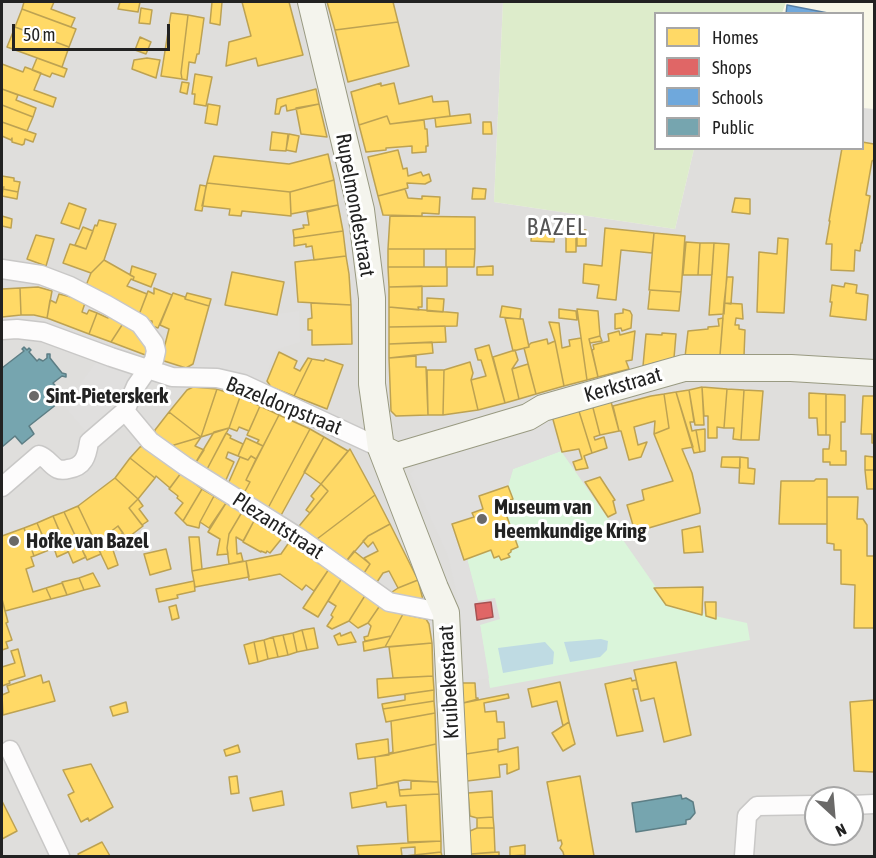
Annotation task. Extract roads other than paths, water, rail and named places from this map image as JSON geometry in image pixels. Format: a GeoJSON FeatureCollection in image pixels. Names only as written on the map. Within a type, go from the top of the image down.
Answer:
{"type":"FeatureCollection","features":[{"type":"Feature","properties":{"kind":"main road","name":"Rupelmondestraat"},"geometry":{"type":"LineString","coordinates":[[311,2],[361,210],[372,298],[372,384],[381,448]]}},
{"type":"Feature","properties":{"kind":"main road","name":"Kerkstraat"},"geometry":{"type":"LineString","coordinates":[[381,448],[397,456],[528,417],[543,408],[684,368],[791,368],[874,373]]}},
{"type":"Feature","properties":{"kind":"main road","name":"Kruibekestraat"},"geometry":{"type":"LineString","coordinates":[[381,448],[446,613],[458,856]]}},
{"type":"Feature","properties":{"kind":"street"},"geometry":{"type":"LineString","coordinates":[[2,269],[41,275],[70,286],[107,305],[140,324],[154,343],[156,351],[154,360],[136,386],[125,411],[89,441],[88,452],[79,465],[65,470],[57,469],[46,458],[39,455],[2,487]]}},
{"type":"Feature","properties":{"kind":"street","name":"Bazeldorpstraat"},"geometry":{"type":"LineString","coordinates":[[2,330],[43,332],[172,377],[217,378],[243,384],[381,448]]}},
{"type":"Feature","properties":{"kind":"street","name":"Plezantstraat"},"geometry":{"type":"LineString","coordinates":[[125,411],[150,441],[185,466],[298,537],[389,602],[446,613]]}},
{"type":"Feature","properties":{"kind":"street"},"geometry":{"type":"LineString","coordinates":[[10,750],[60,856]]}},
{"type":"Feature","properties":{"kind":"street"},"geometry":{"type":"LineString","coordinates":[[744,856],[747,816],[757,806],[804,805]]}},
{"type":"Feature","properties":{"kind":"water"},"geometry":{"type":"Polygon","coordinates":[[[601,639],[608,641],[607,650],[600,657],[570,662],[564,642],[601,639]]]}},
{"type":"Feature","properties":{"kind":"water"},"geometry":{"type":"Polygon","coordinates":[[[545,642],[554,652],[553,664],[503,673],[498,648],[545,642]]]}},
{"type":"Feature","properties":{"kind":"place","name":"Sint-Pieterskerk"},"geometry":{"type":"Point","coordinates":[34,396]}},
{"type":"Feature","properties":{"kind":"place","name":"Museum van Heemkundige Kring"},"geometry":{"type":"Point","coordinates":[482,519]}},
{"type":"Feature","properties":{"kind":"place","name":"Hofke van Bazel"},"geometry":{"type":"Point","coordinates":[14,541]}},
{"type":"Feature","properties":{"kind":"district","name":"BAZEL"},"geometry":{"type":"Point","coordinates":[557,227]}}]}
